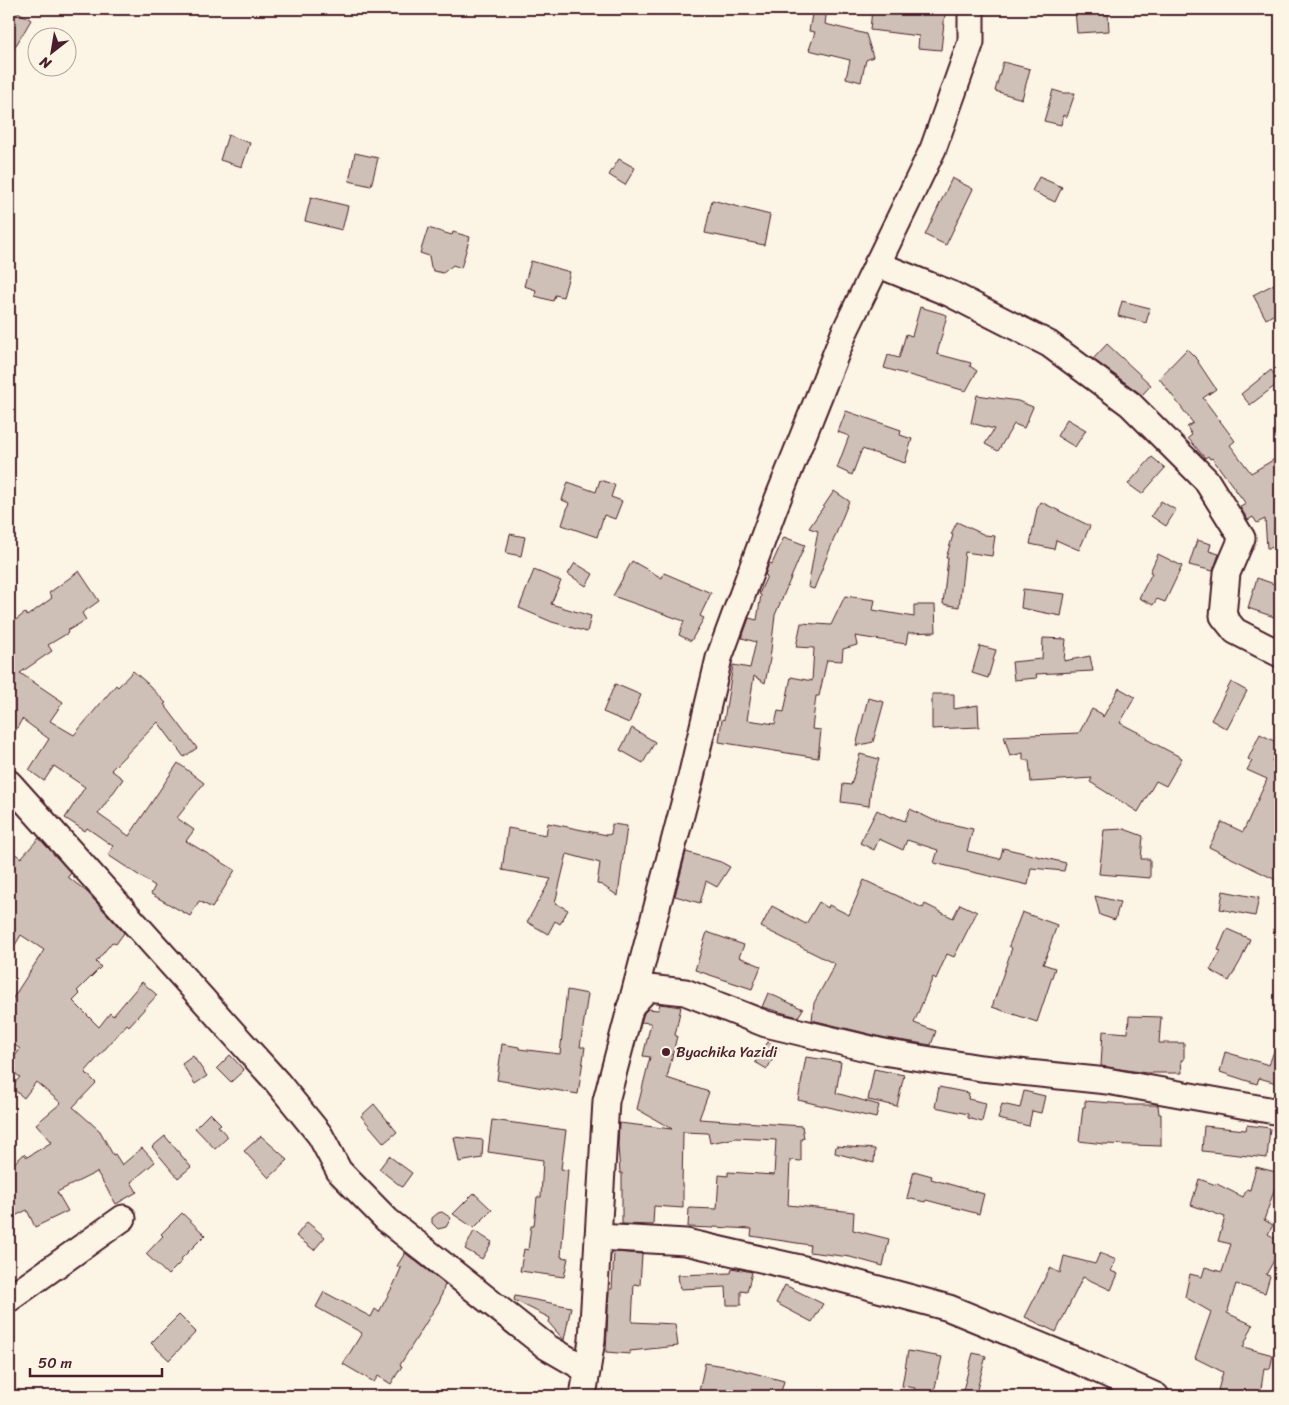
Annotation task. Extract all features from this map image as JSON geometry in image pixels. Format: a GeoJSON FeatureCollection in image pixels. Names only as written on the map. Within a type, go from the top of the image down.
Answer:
{"type":"FeatureCollection","features":[{"type":"Feature","properties":{"kind":"street"},"geometry":{"type":"LineString","coordinates":[[582,1396],[592,1340],[606,1101],[691,777],[719,658],[775,506],[841,340],[934,149],[971,42],[971,9]]}},
{"type":"Feature","properties":{"kind":"street"},"geometry":{"type":"LineString","coordinates":[[878,264],[951,294],[1049,344],[1130,404],[1206,480],[1242,538],[1227,573],[1223,616],[1235,631],[1280,654]]}},
{"type":"Feature","properties":{"kind":"street"},"geometry":{"type":"LineString","coordinates":[[9,783],[276,1082],[320,1136],[339,1171],[387,1220],[547,1347],[587,1370]]}},
{"type":"Feature","properties":{"kind":"street"},"geometry":{"type":"LineString","coordinates":[[630,1007],[648,988],[684,992],[766,1024],[883,1052],[981,1068],[1107,1081],[1280,1112]]}},
{"type":"Feature","properties":{"kind":"street"},"geometry":{"type":"LineString","coordinates":[[9,1298],[123,1218]]}},
{"type":"Feature","properties":{"kind":"street"},"geometry":{"type":"LineString","coordinates":[[598,1237],[686,1242],[804,1268],[949,1308],[1078,1361],[1156,1396]]}},
{"type":"Feature","properties":{"kind":"building"},"geometry":{"type":"Polygon","coordinates":[[[813,9],[827,9],[825,24],[866,34],[873,57],[866,60],[861,82],[846,78],[850,60],[809,50],[815,32],[809,31],[813,9]]]}},
{"type":"Feature","properties":{"kind":"building"},"geometry":{"type":"Polygon","coordinates":[[[872,9],[921,9],[921,11],[945,13],[941,50],[918,48],[919,36],[870,30],[872,9]]]}},
{"type":"Feature","properties":{"kind":"building"},"geometry":{"type":"Polygon","coordinates":[[[1101,9],[1101,14],[1108,14],[1109,31],[1077,33],[1075,10],[1101,9]]]}},
{"type":"Feature","properties":{"kind":"building"},"geometry":{"type":"Polygon","coordinates":[[[15,10],[31,20],[9,57],[9,20],[15,10]]]}},
{"type":"Feature","properties":{"kind":"building"},"geometry":{"type":"Polygon","coordinates":[[[1003,62],[1030,69],[1022,99],[995,91],[1003,62]]]}},
{"type":"Feature","properties":{"kind":"building"},"geometry":{"type":"Polygon","coordinates":[[[1053,90],[1063,93],[1075,93],[1067,117],[1063,115],[1061,125],[1044,121],[1053,90]]]}},
{"type":"Feature","properties":{"kind":"building"},"geometry":{"type":"Polygon","coordinates":[[[228,135],[250,143],[242,167],[220,160],[228,135]]]}},
{"type":"Feature","properties":{"kind":"building"},"geometry":{"type":"Polygon","coordinates":[[[355,153],[378,158],[371,186],[349,181],[355,153]]]}},
{"type":"Feature","properties":{"kind":"building"},"geometry":{"type":"Polygon","coordinates":[[[619,159],[635,168],[625,185],[609,175],[619,159]]]}},
{"type":"Feature","properties":{"kind":"building"},"geometry":{"type":"Polygon","coordinates":[[[1039,177],[1062,187],[1055,202],[1032,191],[1039,177]]]}},
{"type":"Feature","properties":{"kind":"building"},"geometry":{"type":"Polygon","coordinates":[[[952,178],[973,189],[946,245],[925,235],[952,178]]]}},
{"type":"Feature","properties":{"kind":"building"},"geometry":{"type":"Polygon","coordinates":[[[311,197],[348,206],[342,230],[305,221],[311,197]]]}},
{"type":"Feature","properties":{"kind":"building"},"geometry":{"type":"Polygon","coordinates":[[[712,200],[770,215],[764,245],[705,233],[712,200]]]}},
{"type":"Feature","properties":{"kind":"building"},"geometry":{"type":"Polygon","coordinates":[[[428,228],[452,235],[453,232],[470,237],[461,268],[453,265],[443,273],[434,271],[431,267],[429,256],[420,253],[428,228]]]}},
{"type":"Feature","properties":{"kind":"building"},"geometry":{"type":"Polygon","coordinates":[[[531,261],[570,272],[563,297],[555,295],[553,301],[535,296],[536,290],[524,286],[531,261]]]}},
{"type":"Feature","properties":{"kind":"building"},"geometry":{"type":"Polygon","coordinates":[[[1280,281],[1280,311],[1266,319],[1253,295],[1280,281]]]}},
{"type":"Feature","properties":{"kind":"building"},"geometry":{"type":"Polygon","coordinates":[[[1122,301],[1150,308],[1146,323],[1118,316],[1122,301]]]}},
{"type":"Feature","properties":{"kind":"building"},"geometry":{"type":"Polygon","coordinates":[[[920,307],[947,315],[937,354],[971,363],[970,366],[977,371],[966,391],[884,368],[888,355],[899,358],[906,334],[912,336],[920,307]]]}},
{"type":"Feature","properties":{"kind":"building"},"geometry":{"type":"Polygon","coordinates":[[[1107,344],[1151,385],[1142,395],[1093,359],[1107,344]]]}},
{"type":"Feature","properties":{"kind":"building"},"geometry":{"type":"Polygon","coordinates":[[[1187,349],[1199,361],[1216,389],[1203,398],[1235,441],[1230,445],[1251,473],[1280,456],[1280,547],[1267,548],[1265,519],[1257,523],[1253,517],[1248,520],[1240,507],[1246,504],[1212,458],[1210,459],[1208,456],[1205,458],[1188,438],[1192,435],[1187,427],[1193,423],[1159,378],[1187,349]]]}},
{"type":"Feature","properties":{"kind":"building"},"geometry":{"type":"Polygon","coordinates":[[[1271,370],[1280,382],[1250,405],[1241,394],[1271,370]]]}},
{"type":"Feature","properties":{"kind":"building"},"geometry":{"type":"Polygon","coordinates":[[[977,395],[1018,401],[1033,407],[1024,428],[1014,424],[998,451],[985,444],[994,429],[971,423],[977,395]]]}},
{"type":"Feature","properties":{"kind":"building"},"geometry":{"type":"Polygon","coordinates":[[[846,411],[901,430],[900,435],[912,439],[905,463],[862,449],[852,475],[837,468],[849,436],[838,432],[846,411]]]}},
{"type":"Feature","properties":{"kind":"building"},"geometry":{"type":"Polygon","coordinates":[[[1067,419],[1086,430],[1075,447],[1057,436],[1067,419]]]}},
{"type":"Feature","properties":{"kind":"building"},"geometry":{"type":"Polygon","coordinates":[[[1152,457],[1165,468],[1142,494],[1128,484],[1152,457]]]}},
{"type":"Feature","properties":{"kind":"building"},"geometry":{"type":"Polygon","coordinates":[[[600,480],[615,485],[611,497],[622,501],[615,519],[604,515],[597,537],[562,525],[569,503],[562,500],[568,482],[596,492],[600,480]]]}},
{"type":"Feature","properties":{"kind":"building"},"geometry":{"type":"Polygon","coordinates":[[[834,491],[849,501],[814,589],[808,587],[818,531],[809,528],[834,491]]]}},
{"type":"Feature","properties":{"kind":"building"},"geometry":{"type":"Polygon","coordinates":[[[1161,501],[1176,510],[1166,526],[1151,516],[1161,501]]]}},
{"type":"Feature","properties":{"kind":"building"},"geometry":{"type":"Polygon","coordinates":[[[1041,502],[1090,526],[1079,550],[1056,540],[1054,549],[1030,544],[1037,509],[1041,502]]]}},
{"type":"Feature","properties":{"kind":"building"},"geometry":{"type":"Polygon","coordinates":[[[957,522],[985,535],[995,536],[992,556],[965,552],[959,607],[943,604],[948,558],[946,558],[953,535],[951,534],[957,522]]]}},
{"type":"Feature","properties":{"kind":"building"},"geometry":{"type":"Polygon","coordinates":[[[510,534],[525,537],[521,556],[506,553],[510,534]]]}},
{"type":"Feature","properties":{"kind":"building"},"geometry":{"type":"Polygon","coordinates":[[[784,537],[805,545],[775,615],[765,683],[754,676],[747,720],[775,724],[778,711],[784,712],[791,677],[812,681],[814,648],[796,647],[801,623],[831,625],[845,596],[875,600],[873,610],[914,617],[914,605],[935,605],[936,632],[908,633],[906,644],[855,636],[857,645],[843,649],[842,661],[827,660],[819,696],[816,696],[812,729],[821,730],[818,758],[719,742],[733,665],[750,668],[756,642],[742,638],[749,618],[757,620],[761,595],[759,594],[767,576],[765,575],[769,563],[772,564],[784,537]]]}},
{"type":"Feature","properties":{"kind":"building"},"geometry":{"type":"Polygon","coordinates":[[[1197,540],[1211,544],[1209,551],[1219,554],[1213,571],[1189,565],[1197,540]]]}},
{"type":"Feature","properties":{"kind":"building"},"geometry":{"type":"Polygon","coordinates":[[[1158,554],[1182,566],[1165,602],[1157,599],[1153,605],[1139,598],[1152,573],[1150,572],[1158,554]]]}},
{"type":"Feature","properties":{"kind":"building"},"geometry":{"type":"Polygon","coordinates":[[[632,561],[662,578],[664,573],[711,593],[700,616],[704,618],[691,641],[679,635],[684,621],[613,596],[632,561]]]}},
{"type":"Feature","properties":{"kind":"building"},"geometry":{"type":"Polygon","coordinates":[[[575,563],[593,574],[586,586],[568,574],[575,563]]]}},
{"type":"Feature","properties":{"kind":"building"},"geometry":{"type":"Polygon","coordinates":[[[534,570],[561,581],[551,604],[591,616],[587,632],[552,622],[519,608],[534,570]]]}},
{"type":"Feature","properties":{"kind":"building"},"geometry":{"type":"Polygon","coordinates":[[[79,571],[99,601],[82,613],[86,620],[48,645],[52,651],[20,673],[63,702],[50,721],[74,735],[116,685],[118,687],[133,671],[166,703],[164,704],[197,748],[184,757],[158,722],[111,770],[123,779],[98,814],[129,836],[178,763],[204,783],[177,818],[194,830],[186,841],[235,870],[212,908],[199,901],[190,916],[151,894],[155,886],[108,855],[113,846],[87,828],[85,831],[65,818],[85,787],[54,766],[44,781],[29,770],[49,739],[22,719],[9,743],[9,625],[25,613],[27,616],[52,598],[49,593],[79,571]]]}},
{"type":"Feature","properties":{"kind":"building"},"geometry":{"type":"Polygon","coordinates":[[[1257,578],[1280,586],[1280,619],[1248,608],[1257,578]]]}},
{"type":"Feature","properties":{"kind":"building"},"geometry":{"type":"Polygon","coordinates":[[[1023,589],[1065,594],[1061,616],[1021,608],[1023,589]]]}},
{"type":"Feature","properties":{"kind":"building"},"geometry":{"type":"Polygon","coordinates":[[[1043,638],[1066,639],[1064,661],[1090,656],[1093,671],[1036,674],[1037,678],[1014,680],[1012,662],[1042,659],[1043,638]]]}},
{"type":"Feature","properties":{"kind":"building"},"geometry":{"type":"Polygon","coordinates":[[[980,646],[996,650],[988,678],[972,673],[980,646]]]}},
{"type":"Feature","properties":{"kind":"building"},"geometry":{"type":"Polygon","coordinates":[[[1231,682],[1247,691],[1227,729],[1211,720],[1231,682]]]}},
{"type":"Feature","properties":{"kind":"building"},"geometry":{"type":"Polygon","coordinates":[[[615,684],[641,695],[629,723],[603,712],[615,684]]]}},
{"type":"Feature","properties":{"kind":"building"},"geometry":{"type":"Polygon","coordinates":[[[1119,688],[1135,697],[1120,723],[1182,758],[1166,786],[1156,781],[1138,812],[1090,782],[1092,778],[1031,782],[1029,760],[1023,760],[1023,753],[1010,756],[1004,736],[1079,733],[1092,709],[1102,714],[1103,717],[1119,688]]]}},
{"type":"Feature","properties":{"kind":"building"},"geometry":{"type":"Polygon","coordinates":[[[932,694],[954,694],[954,709],[978,705],[979,727],[932,729],[932,694]]]}},
{"type":"Feature","properties":{"kind":"building"},"geometry":{"type":"Polygon","coordinates":[[[868,698],[884,702],[873,742],[856,746],[868,698]]]}},
{"type":"Feature","properties":{"kind":"building"},"geometry":{"type":"Polygon","coordinates":[[[632,728],[655,742],[643,763],[620,750],[632,728]]]}},
{"type":"Feature","properties":{"kind":"building"},"geometry":{"type":"Polygon","coordinates":[[[1260,734],[1280,744],[1272,761],[1276,763],[1280,757],[1280,882],[1209,847],[1222,822],[1243,832],[1265,784],[1267,779],[1247,770],[1252,761],[1248,759],[1260,734]]]}},
{"type":"Feature","properties":{"kind":"building"},"geometry":{"type":"Polygon","coordinates":[[[860,754],[879,759],[871,785],[869,806],[841,802],[843,784],[851,785],[860,754]]]}},
{"type":"Feature","properties":{"kind":"building"},"geometry":{"type":"Polygon","coordinates":[[[910,809],[933,820],[973,829],[967,851],[1000,859],[1003,848],[1066,863],[1064,871],[1031,868],[1028,885],[934,863],[938,850],[907,840],[903,850],[879,839],[874,850],[860,843],[877,810],[892,818],[892,816],[905,821],[910,809]]]}},
{"type":"Feature","properties":{"kind":"building"},"geometry":{"type":"Polygon","coordinates":[[[548,823],[607,835],[611,834],[612,824],[627,826],[618,896],[602,885],[597,884],[600,863],[567,854],[555,903],[568,910],[560,924],[555,921],[548,934],[527,922],[551,879],[502,870],[508,828],[546,835],[548,823]]]}},
{"type":"Feature","properties":{"kind":"building"},"geometry":{"type":"Polygon","coordinates":[[[1124,829],[1143,836],[1141,859],[1150,859],[1150,878],[1099,874],[1104,830],[1124,829]]]}},
{"type":"Feature","properties":{"kind":"building"},"geometry":{"type":"Polygon","coordinates":[[[39,838],[71,873],[68,877],[87,892],[124,933],[116,944],[112,942],[96,962],[101,967],[77,991],[80,994],[73,1001],[99,1027],[110,1013],[113,1016],[142,982],[157,995],[129,1026],[127,1024],[85,1072],[96,1083],[73,1107],[100,1131],[113,1155],[115,1154],[122,1165],[142,1148],[155,1162],[131,1182],[137,1192],[116,1204],[97,1172],[57,1192],[68,1211],[35,1227],[27,1210],[9,1219],[9,1168],[24,1154],[27,1157],[52,1142],[36,1124],[61,1103],[36,1082],[24,1098],[11,1087],[20,1077],[9,1069],[9,1065],[20,1049],[9,1041],[9,1004],[44,950],[21,935],[9,955],[9,861],[14,853],[21,858],[39,838]]]}},
{"type":"Feature","properties":{"kind":"building"},"geometry":{"type":"Polygon","coordinates":[[[686,852],[721,862],[730,867],[717,887],[706,881],[700,903],[675,896],[686,852]]]}},
{"type":"Feature","properties":{"kind":"building"},"geometry":{"type":"Polygon","coordinates":[[[864,880],[923,908],[925,904],[953,918],[960,904],[977,912],[954,957],[947,954],[936,979],[933,977],[914,1023],[936,1031],[931,1045],[886,1038],[812,1020],[814,1003],[835,964],[761,927],[772,906],[806,924],[819,902],[828,908],[829,905],[849,915],[864,880]]]}},
{"type":"Feature","properties":{"kind":"building"},"geometry":{"type":"Polygon","coordinates":[[[1223,891],[1259,898],[1255,916],[1220,909],[1223,891]]]}},
{"type":"Feature","properties":{"kind":"building"},"geometry":{"type":"Polygon","coordinates":[[[1095,896],[1120,902],[1115,920],[1100,915],[1095,896]]]}},
{"type":"Feature","properties":{"kind":"building"},"geometry":{"type":"Polygon","coordinates":[[[1022,912],[1057,925],[1043,964],[1055,968],[1037,1022],[992,1007],[1012,948],[1009,946],[1022,912]]]}},
{"type":"Feature","properties":{"kind":"building"},"geometry":{"type":"Polygon","coordinates":[[[1227,929],[1250,939],[1229,981],[1210,970],[1221,951],[1218,950],[1227,929]]]}},
{"type":"Feature","properties":{"kind":"building"},"geometry":{"type":"Polygon","coordinates":[[[707,932],[744,945],[739,957],[761,966],[752,989],[695,970],[707,932]]]}},
{"type":"Feature","properties":{"kind":"building"},"geometry":{"type":"Polygon","coordinates":[[[567,990],[588,994],[580,1047],[585,1047],[578,1094],[497,1080],[502,1044],[519,1047],[519,1049],[560,1054],[567,990]]]}},
{"type":"Feature","properties":{"kind":"building"},"geometry":{"type":"Polygon","coordinates":[[[768,993],[803,1009],[798,1017],[762,1007],[768,993]]]}},
{"type":"Feature","properties":{"kind":"building"},"geometry":{"type":"Polygon","coordinates":[[[660,1004],[681,1007],[675,1035],[677,1036],[667,1078],[709,1092],[699,1119],[802,1126],[804,1138],[801,1139],[801,1161],[790,1160],[788,1205],[854,1212],[853,1230],[889,1239],[883,1266],[850,1257],[809,1252],[810,1245],[751,1236],[752,1229],[688,1227],[689,1208],[717,1209],[719,1175],[728,1176],[728,1172],[774,1175],[776,1140],[736,1138],[710,1143],[708,1133],[683,1132],[683,1208],[654,1206],[653,1225],[622,1224],[622,1173],[620,1173],[618,1146],[619,1123],[672,1129],[637,1109],[650,1057],[643,1056],[651,1023],[641,1022],[644,1013],[648,1009],[658,1010],[660,1004]]]}},
{"type":"Feature","properties":{"kind":"building"},"geometry":{"type":"Polygon","coordinates":[[[1129,1016],[1161,1017],[1159,1043],[1184,1043],[1184,1060],[1181,1060],[1182,1073],[1146,1073],[1101,1066],[1103,1031],[1128,1033],[1129,1016]]]}},
{"type":"Feature","properties":{"kind":"building"},"geometry":{"type":"Polygon","coordinates":[[[1278,1040],[1280,1040],[1280,1084],[1259,1078],[1257,1084],[1220,1072],[1225,1052],[1269,1065],[1278,1040]]]}},
{"type":"Feature","properties":{"kind":"building"},"geometry":{"type":"Polygon","coordinates":[[[768,1042],[779,1048],[767,1069],[755,1062],[768,1042]]]}},
{"type":"Feature","properties":{"kind":"building"},"geometry":{"type":"Polygon","coordinates":[[[230,1055],[244,1070],[231,1082],[217,1068],[230,1055]]]}},
{"type":"Feature","properties":{"kind":"building"},"geometry":{"type":"Polygon","coordinates":[[[193,1056],[207,1076],[195,1084],[182,1064],[193,1056]]]}},
{"type":"Feature","properties":{"kind":"building"},"geometry":{"type":"Polygon","coordinates":[[[806,1057],[841,1062],[836,1093],[879,1105],[876,1118],[798,1100],[806,1057]]]}},
{"type":"Feature","properties":{"kind":"building"},"geometry":{"type":"Polygon","coordinates":[[[874,1069],[904,1075],[897,1106],[868,1100],[874,1069]]]}},
{"type":"Feature","properties":{"kind":"building"},"geometry":{"type":"Polygon","coordinates":[[[939,1087],[969,1093],[968,1099],[986,1103],[982,1122],[968,1118],[968,1114],[935,1107],[939,1087]]]}},
{"type":"Feature","properties":{"kind":"building"},"geometry":{"type":"Polygon","coordinates":[[[1024,1091],[1045,1096],[1041,1113],[1032,1111],[1029,1126],[998,1119],[1002,1104],[1020,1108],[1024,1091]]]}},
{"type":"Feature","properties":{"kind":"building"},"geometry":{"type":"Polygon","coordinates":[[[1085,1101],[1125,1105],[1158,1105],[1159,1114],[1161,1114],[1161,1146],[1079,1141],[1085,1101]]]}},
{"type":"Feature","properties":{"kind":"building"},"geometry":{"type":"Polygon","coordinates":[[[374,1104],[397,1132],[384,1143],[361,1116],[374,1104]]]}},
{"type":"Feature","properties":{"kind":"building"},"geometry":{"type":"Polygon","coordinates":[[[210,1113],[221,1124],[218,1126],[228,1137],[215,1149],[195,1128],[210,1113]]]}},
{"type":"Feature","properties":{"kind":"building"},"geometry":{"type":"Polygon","coordinates":[[[492,1120],[566,1130],[561,1169],[568,1170],[561,1257],[568,1258],[564,1277],[520,1271],[524,1249],[528,1250],[531,1226],[534,1226],[537,1197],[541,1197],[543,1160],[488,1152],[492,1120]]]}},
{"type":"Feature","properties":{"kind":"building"},"geometry":{"type":"Polygon","coordinates":[[[1247,1125],[1270,1128],[1267,1158],[1202,1151],[1204,1126],[1246,1130],[1247,1125]]]}},
{"type":"Feature","properties":{"kind":"building"},"geometry":{"type":"Polygon","coordinates":[[[165,1136],[191,1167],[178,1178],[152,1147],[165,1136]]]}},
{"type":"Feature","properties":{"kind":"building"},"geometry":{"type":"Polygon","coordinates":[[[261,1136],[288,1160],[269,1178],[244,1151],[261,1136]]]}},
{"type":"Feature","properties":{"kind":"building"},"geometry":{"type":"Polygon","coordinates":[[[454,1137],[483,1140],[482,1158],[459,1162],[454,1137]]]}},
{"type":"Feature","properties":{"kind":"building"},"geometry":{"type":"Polygon","coordinates":[[[836,1146],[875,1149],[874,1163],[835,1153],[836,1146]]]}},
{"type":"Feature","properties":{"kind":"building"},"geometry":{"type":"Polygon","coordinates":[[[389,1156],[412,1173],[402,1187],[379,1169],[389,1156]]]}},
{"type":"Feature","properties":{"kind":"building"},"geometry":{"type":"Polygon","coordinates":[[[1256,1167],[1280,1173],[1264,1220],[1273,1225],[1268,1234],[1280,1241],[1280,1249],[1266,1275],[1270,1276],[1265,1293],[1236,1284],[1227,1313],[1253,1325],[1243,1347],[1273,1355],[1270,1369],[1264,1368],[1260,1396],[1240,1396],[1218,1390],[1223,1372],[1195,1358],[1211,1312],[1185,1297],[1190,1274],[1202,1277],[1205,1267],[1222,1272],[1231,1244],[1218,1241],[1225,1217],[1191,1205],[1199,1179],[1217,1184],[1243,1197],[1247,1189],[1250,1190],[1256,1167]]]}},
{"type":"Feature","properties":{"kind":"building"},"geometry":{"type":"Polygon","coordinates":[[[914,1171],[932,1176],[931,1179],[984,1194],[979,1214],[926,1200],[925,1202],[907,1198],[914,1171]]]}},
{"type":"Feature","properties":{"kind":"building"},"geometry":{"type":"Polygon","coordinates":[[[474,1193],[492,1210],[474,1228],[453,1214],[474,1193]]]}},
{"type":"Feature","properties":{"kind":"building"},"geometry":{"type":"Polygon","coordinates":[[[442,1212],[451,1218],[446,1227],[438,1229],[432,1223],[432,1218],[442,1212]]]}},
{"type":"Feature","properties":{"kind":"building"},"geometry":{"type":"Polygon","coordinates":[[[182,1213],[205,1235],[168,1275],[146,1254],[163,1236],[161,1234],[182,1213]]]}},
{"type":"Feature","properties":{"kind":"building"},"geometry":{"type":"Polygon","coordinates":[[[307,1222],[325,1237],[314,1250],[296,1236],[307,1222]]]}},
{"type":"Feature","properties":{"kind":"building"},"geometry":{"type":"Polygon","coordinates":[[[474,1231],[492,1242],[482,1259],[465,1249],[474,1231]]]}},
{"type":"Feature","properties":{"kind":"building"},"geometry":{"type":"Polygon","coordinates":[[[614,1252],[642,1254],[640,1285],[634,1284],[632,1322],[675,1324],[678,1346],[630,1351],[630,1354],[606,1352],[609,1289],[612,1289],[614,1252]]]}},
{"type":"Feature","properties":{"kind":"building"},"geometry":{"type":"Polygon","coordinates":[[[405,1253],[445,1284],[440,1300],[400,1365],[402,1366],[391,1384],[378,1376],[374,1382],[343,1364],[362,1333],[316,1307],[324,1292],[371,1317],[375,1309],[379,1312],[394,1284],[401,1268],[397,1266],[405,1253]]]}},
{"type":"Feature","properties":{"kind":"building"},"geometry":{"type":"Polygon","coordinates":[[[1100,1253],[1116,1260],[1111,1271],[1118,1274],[1111,1290],[1083,1277],[1056,1332],[1025,1317],[1050,1268],[1060,1273],[1064,1256],[1095,1264],[1100,1253]]]}},
{"type":"Feature","properties":{"kind":"building"},"geometry":{"type":"Polygon","coordinates":[[[732,1268],[752,1272],[747,1292],[741,1291],[741,1305],[727,1305],[726,1287],[680,1289],[678,1275],[731,1273],[732,1268]]]}},
{"type":"Feature","properties":{"kind":"building"},"geometry":{"type":"Polygon","coordinates":[[[785,1285],[823,1304],[812,1322],[776,1303],[785,1285]]]}},
{"type":"Feature","properties":{"kind":"building"},"geometry":{"type":"Polygon","coordinates":[[[515,1296],[571,1307],[564,1340],[549,1323],[550,1318],[514,1300],[515,1296]]]}},
{"type":"Feature","properties":{"kind":"building"},"geometry":{"type":"Polygon","coordinates":[[[179,1315],[196,1332],[169,1360],[151,1343],[179,1315]]]}},
{"type":"Feature","properties":{"kind":"building"},"geometry":{"type":"Polygon","coordinates":[[[908,1351],[942,1357],[933,1396],[914,1396],[915,1388],[902,1386],[908,1351]]]}},
{"type":"Feature","properties":{"kind":"building"},"geometry":{"type":"Polygon","coordinates":[[[973,1353],[986,1356],[976,1393],[963,1390],[973,1353]]]}},
{"type":"Feature","properties":{"kind":"building"},"geometry":{"type":"Polygon","coordinates":[[[705,1363],[731,1367],[784,1381],[780,1396],[698,1396],[705,1363]]]}},
{"type":"Feature","properties":{"kind":"place","name":"Byachika Yazidi"},"geometry":{"type":"Point","coordinates":[666,1052]}}]}
